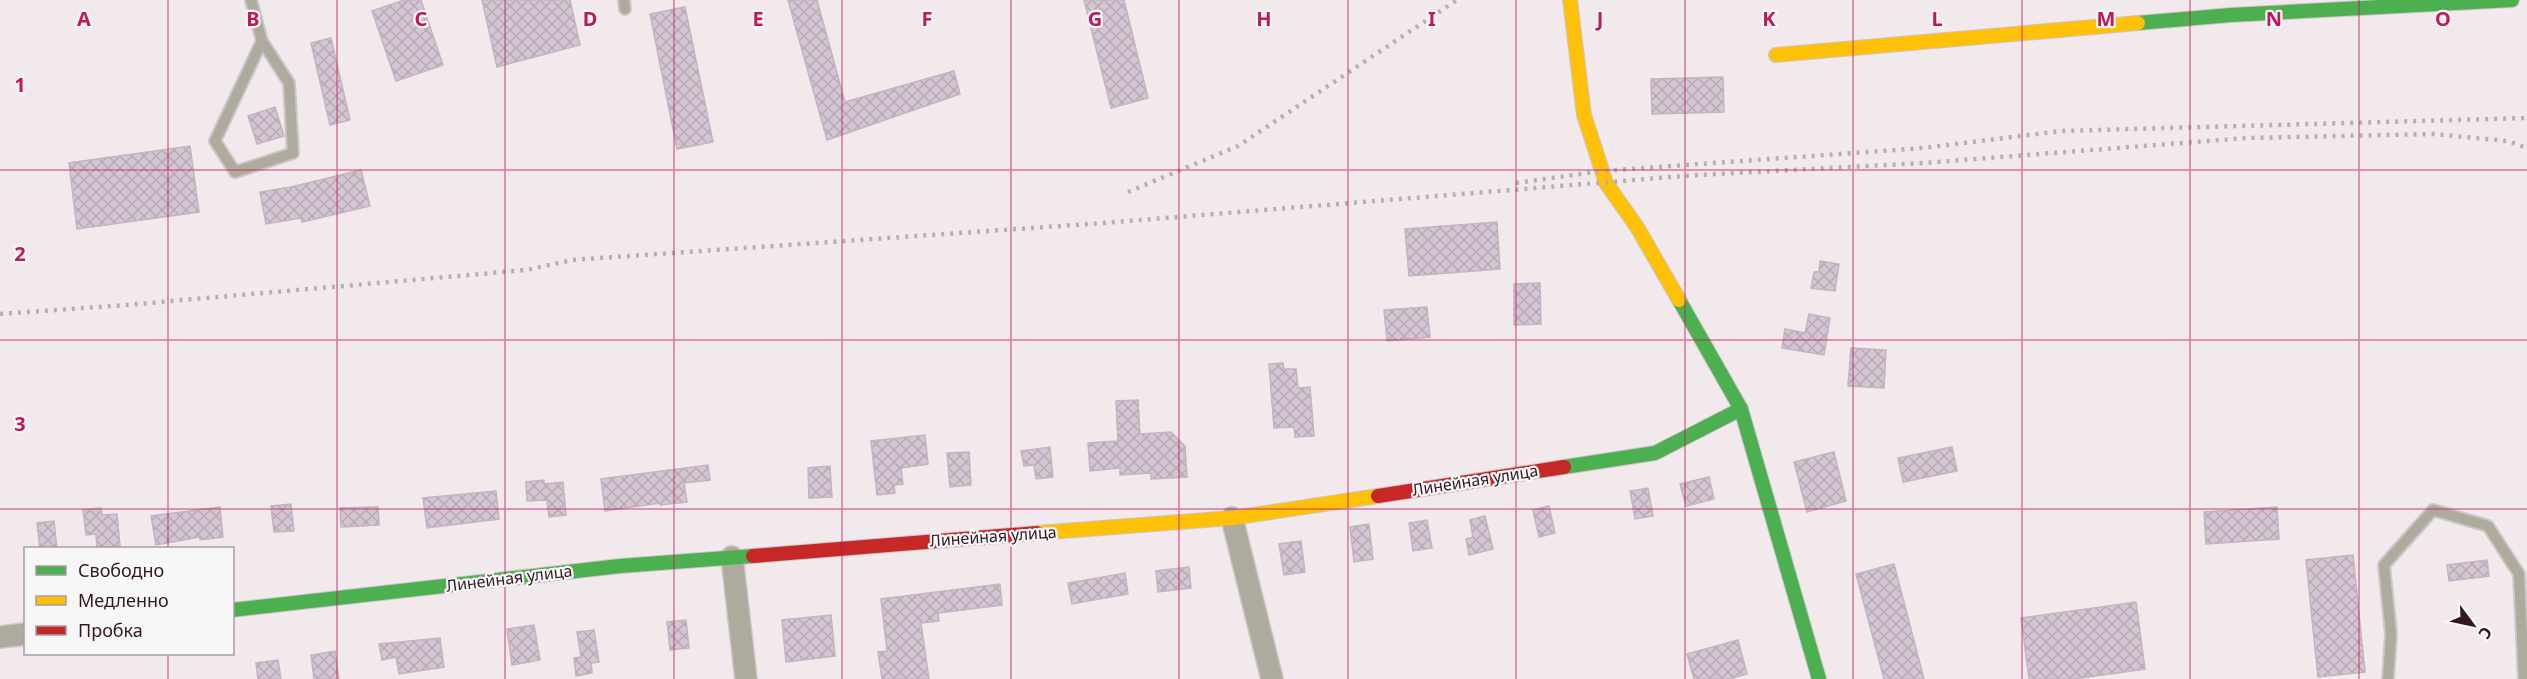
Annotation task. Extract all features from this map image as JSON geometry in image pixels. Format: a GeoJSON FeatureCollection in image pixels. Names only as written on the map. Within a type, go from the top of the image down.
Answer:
{"type":"FeatureCollection","features":[{"type":"Feature","properties":{"kind":"street"},"geometry":{"type":"LineString","coordinates":[[1570,0],[1584,115],[1606,183],[1637,227],[1741,410],[1819,679]]}},
{"type":"Feature","properties":{"kind":"street"},"geometry":{"type":"LineString","coordinates":[[1776,55],[2231,15],[2512,0]]}},
{"type":"Feature","properties":{"kind":"street","name":"Линейная улица"},"geometry":{"type":"LineString","coordinates":[[234,610],[620,566],[1232,518],[1655,453],[1741,410]]}},
{"type":"Feature","properties":{"kind":"street"},"geometry":{"type":"LineString","coordinates":[[1232,518],[1272,679]]}},
{"type":"Feature","properties":{"kind":"street"},"geometry":{"type":"LineString","coordinates":[[732,557],[746,679]]}},
{"type":"Feature","properties":{"kind":"street"},"geometry":{"type":"LineString","coordinates":[[0,637],[24,634]]}},
{"type":"Feature","properties":{"kind":"lane"},"geometry":{"type":"LineString","coordinates":[[252,0],[262,41],[289,83],[293,153],[234,172],[214,141],[262,41]]}},
{"type":"Feature","properties":{"kind":"lane"},"geometry":{"type":"LineString","coordinates":[[2388,679],[2391,634],[2384,565],[2433,510],[2488,526],[2519,574],[2524,679]]}},
{"type":"Feature","properties":{"kind":"building"},"geometry":{"type":"Polygon","coordinates":[[[404,0],[421,0],[443,65],[396,81],[372,11],[404,0]]]}},
{"type":"Feature","properties":{"kind":"building"},"geometry":{"type":"Polygon","coordinates":[[[482,0],[570,0],[580,45],[497,67],[482,0]]]}},
{"type":"Feature","properties":{"kind":"building"},"geometry":{"type":"Polygon","coordinates":[[[788,0],[817,0],[845,102],[954,71],[960,94],[827,140],[788,0]]]}},
{"type":"Feature","properties":{"kind":"building"},"geometry":{"type":"Polygon","coordinates":[[[1084,0],[1124,0],[1148,98],[1111,108],[1084,0]]]}},
{"type":"Feature","properties":{"kind":"building"},"geometry":{"type":"Polygon","coordinates":[[[685,7],[713,142],[677,149],[650,14],[685,7]]]}},
{"type":"Feature","properties":{"kind":"building"},"geometry":{"type":"Polygon","coordinates":[[[331,38],[350,120],[330,125],[311,43],[331,38]]]}},
{"type":"Feature","properties":{"kind":"building"},"geometry":{"type":"Polygon","coordinates":[[[1723,77],[1724,112],[1652,114],[1651,79],[1723,77]]]}},
{"type":"Feature","properties":{"kind":"building"},"geometry":{"type":"Polygon","coordinates":[[[275,107],[284,136],[257,144],[248,116],[275,107]]]}},
{"type":"Feature","properties":{"kind":"building"},"geometry":{"type":"Polygon","coordinates":[[[190,146],[199,212],[77,229],[69,163],[190,146]]]}},
{"type":"Feature","properties":{"kind":"building"},"geometry":{"type":"Polygon","coordinates":[[[361,170],[370,206],[302,222],[301,218],[266,224],[260,192],[361,170]]]}},
{"type":"Feature","properties":{"kind":"building"},"geometry":{"type":"Polygon","coordinates":[[[1497,222],[1500,269],[1409,276],[1405,229],[1497,222]]]}},
{"type":"Feature","properties":{"kind":"building"},"geometry":{"type":"Polygon","coordinates":[[[1820,261],[1839,264],[1835,291],[1811,288],[1814,272],[1819,272],[1820,261]]]}},
{"type":"Feature","properties":{"kind":"building"},"geometry":{"type":"Polygon","coordinates":[[[1540,283],[1541,324],[1514,325],[1514,284],[1540,283]]]}},
{"type":"Feature","properties":{"kind":"building"},"geometry":{"type":"Polygon","coordinates":[[[1427,307],[1430,337],[1387,341],[1384,310],[1427,307]]]}},
{"type":"Feature","properties":{"kind":"building"},"geometry":{"type":"Polygon","coordinates":[[[1809,314],[1830,318],[1824,355],[1782,348],[1785,329],[1805,333],[1809,314]]]}},
{"type":"Feature","properties":{"kind":"building"},"geometry":{"type":"Polygon","coordinates":[[[1851,348],[1886,350],[1884,388],[1848,386],[1851,348]]]}},
{"type":"Feature","properties":{"kind":"building"},"geometry":{"type":"Polygon","coordinates":[[[1283,363],[1284,369],[1296,369],[1298,388],[1310,387],[1314,436],[1295,437],[1294,427],[1274,428],[1269,364],[1283,363]]]}},
{"type":"Feature","properties":{"kind":"building"},"geometry":{"type":"Polygon","coordinates":[[[1138,400],[1140,434],[1171,432],[1185,446],[1187,477],[1151,479],[1151,473],[1120,475],[1120,468],[1090,471],[1088,443],[1118,441],[1116,401],[1138,400]]]}},
{"type":"Feature","properties":{"kind":"building"},"geometry":{"type":"Polygon","coordinates":[[[925,435],[928,464],[901,468],[903,484],[894,485],[895,493],[877,495],[871,441],[925,435]]]}},
{"type":"Feature","properties":{"kind":"building"},"geometry":{"type":"Polygon","coordinates":[[[1050,447],[1053,477],[1036,479],[1034,465],[1024,466],[1021,451],[1050,447]]]}},
{"type":"Feature","properties":{"kind":"building"},"geometry":{"type":"Polygon","coordinates":[[[1952,447],[1957,471],[1903,482],[1898,458],[1952,447]]]}},
{"type":"Feature","properties":{"kind":"building"},"geometry":{"type":"Polygon","coordinates":[[[969,452],[971,485],[950,487],[947,453],[969,452]]]}},
{"type":"Feature","properties":{"kind":"building"},"geometry":{"type":"Polygon","coordinates":[[[1834,452],[1846,501],[1807,512],[1794,462],[1834,452]]]}},
{"type":"Feature","properties":{"kind":"building"},"geometry":{"type":"Polygon","coordinates":[[[708,465],[710,480],[684,483],[687,502],[660,505],[660,503],[605,511],[601,479],[708,465]]]}},
{"type":"Feature","properties":{"kind":"building"},"geometry":{"type":"Polygon","coordinates":[[[830,466],[832,497],[809,498],[808,468],[830,466]]]}},
{"type":"Feature","properties":{"kind":"building"},"geometry":{"type":"Polygon","coordinates":[[[1709,477],[1714,499],[1686,506],[1680,484],[1709,477]]]}},
{"type":"Feature","properties":{"kind":"building"},"geometry":{"type":"Polygon","coordinates":[[[544,480],[544,484],[563,482],[566,515],[549,517],[547,500],[527,501],[526,482],[544,480]]]}},
{"type":"Feature","properties":{"kind":"building"},"geometry":{"type":"Polygon","coordinates":[[[1648,488],[1653,516],[1635,519],[1630,491],[1648,488]]]}},
{"type":"Feature","properties":{"kind":"building"},"geometry":{"type":"Polygon","coordinates":[[[496,491],[499,519],[427,528],[423,498],[496,491]]]}},
{"type":"Feature","properties":{"kind":"building"},"geometry":{"type":"Polygon","coordinates":[[[291,504],[294,531],[274,532],[271,506],[291,504]]]}},
{"type":"Feature","properties":{"kind":"building"},"geometry":{"type":"Polygon","coordinates":[[[1549,506],[1555,533],[1539,537],[1533,510],[1549,506]]]}},
{"type":"Feature","properties":{"kind":"building"},"geometry":{"type":"Polygon","coordinates":[[[220,507],[223,537],[200,540],[200,537],[156,545],[151,516],[220,507]]]}},
{"type":"Feature","properties":{"kind":"building"},"geometry":{"type":"Polygon","coordinates":[[[378,507],[379,525],[341,527],[340,508],[378,507]]]}},
{"type":"Feature","properties":{"kind":"building"},"geometry":{"type":"Polygon","coordinates":[[[2277,507],[2279,539],[2206,544],[2204,512],[2277,507]]]}},
{"type":"Feature","properties":{"kind":"building"},"geometry":{"type":"Polygon","coordinates":[[[101,508],[102,515],[117,514],[120,546],[97,547],[96,534],[86,535],[83,510],[101,508]]]}},
{"type":"Feature","properties":{"kind":"building"},"geometry":{"type":"Polygon","coordinates":[[[1485,516],[1493,549],[1469,555],[1466,539],[1473,537],[1470,520],[1485,516]]]}},
{"type":"Feature","properties":{"kind":"building"},"geometry":{"type":"Polygon","coordinates":[[[1427,520],[1432,548],[1413,551],[1409,523],[1427,520]]]}},
{"type":"Feature","properties":{"kind":"building"},"geometry":{"type":"Polygon","coordinates":[[[54,521],[57,547],[40,547],[37,523],[54,521]]]}},
{"type":"Feature","properties":{"kind":"building"},"geometry":{"type":"Polygon","coordinates":[[[1369,524],[1373,559],[1354,562],[1350,527],[1369,524]]]}},
{"type":"Feature","properties":{"kind":"building"},"geometry":{"type":"Polygon","coordinates":[[[1301,541],[1305,572],[1284,575],[1279,544],[1301,541]]]}},
{"type":"Feature","properties":{"kind":"building"},"geometry":{"type":"Polygon","coordinates":[[[2353,555],[2365,672],[2318,677],[2306,560],[2353,555]]]}},
{"type":"Feature","properties":{"kind":"building"},"geometry":{"type":"Polygon","coordinates":[[[2487,560],[2489,576],[2449,581],[2447,565],[2487,560]]]}},
{"type":"Feature","properties":{"kind":"building"},"geometry":{"type":"Polygon","coordinates":[[[1894,564],[1924,679],[1884,679],[1856,574],[1894,564]]]}},
{"type":"Feature","properties":{"kind":"building"},"geometry":{"type":"Polygon","coordinates":[[[1189,567],[1191,588],[1158,592],[1156,571],[1189,567]]]}},
{"type":"Feature","properties":{"kind":"building"},"geometry":{"type":"Polygon","coordinates":[[[1125,573],[1128,594],[1072,604],[1068,583],[1125,573]]]}},
{"type":"Feature","properties":{"kind":"building"},"geometry":{"type":"Polygon","coordinates":[[[1000,584],[1002,605],[938,613],[939,621],[921,623],[929,679],[882,679],[878,652],[887,651],[881,599],[1000,584]]]}},
{"type":"Feature","properties":{"kind":"building"},"geometry":{"type":"Polygon","coordinates":[[[2136,602],[2145,669],[2074,679],[2029,679],[2021,618],[2136,602]]]}},
{"type":"Feature","properties":{"kind":"building"},"geometry":{"type":"Polygon","coordinates":[[[831,615],[835,656],[786,662],[782,620],[831,615]]]}},
{"type":"Feature","properties":{"kind":"building"},"geometry":{"type":"Polygon","coordinates":[[[686,620],[689,648],[670,650],[667,622],[686,620]]]}},
{"type":"Feature","properties":{"kind":"building"},"geometry":{"type":"Polygon","coordinates":[[[534,625],[540,660],[512,665],[507,629],[534,625]]]}},
{"type":"Feature","properties":{"kind":"building"},"geometry":{"type":"Polygon","coordinates":[[[594,630],[599,662],[591,663],[592,673],[576,676],[574,658],[581,657],[577,632],[594,630]]]}},
{"type":"Feature","properties":{"kind":"building"},"geometry":{"type":"Polygon","coordinates":[[[440,638],[444,667],[399,674],[396,657],[382,660],[379,644],[440,638]]]}},
{"type":"Feature","properties":{"kind":"building"},"geometry":{"type":"Polygon","coordinates":[[[1738,640],[1747,674],[1729,679],[1694,679],[1687,654],[1738,640]]]}},
{"type":"Feature","properties":{"kind":"building"},"geometry":{"type":"Polygon","coordinates":[[[335,651],[339,679],[314,679],[311,655],[335,651]]]}},
{"type":"Feature","properties":{"kind":"building"},"geometry":{"type":"Polygon","coordinates":[[[278,660],[281,679],[258,679],[256,663],[278,660]]]}},
{"type":"Feature","properties":{"kind":"railway"},"geometry":{"type":"LineString","coordinates":[[1128,192],[1238,146],[1457,0]]}},
{"type":"Feature","properties":{"kind":"railway"},"geometry":{"type":"LineString","coordinates":[[1516,183],[1602,171],[1923,148],[2061,131],[2527,118]]}},
{"type":"Feature","properties":{"kind":"railway"},"geometry":{"type":"LineString","coordinates":[[0,314],[526,270],[572,260],[1103,223],[1697,175],[1924,163],[2246,138],[2433,134],[2507,141],[2527,148]]}},
{"type":"Feature","properties":{"kind":"traffic: fast"},"geometry":{"type":"LineString","coordinates":[[2138,23],[2231,15],[2512,0]]}},
{"type":"Feature","properties":{"kind":"traffic: fast"},"geometry":{"type":"LineString","coordinates":[[1679,300],[1741,409],[1819,679]]}},
{"type":"Feature","properties":{"kind":"traffic: fast"},"geometry":{"type":"LineString","coordinates":[[1564,467],[1655,453],[1741,409]]}},
{"type":"Feature","properties":{"kind":"traffic: fast"},"geometry":{"type":"LineString","coordinates":[[234,610],[620,566],[753,556]]}},
{"type":"Feature","properties":{"kind":"traffic: slow"},"geometry":{"type":"LineString","coordinates":[[1570,0],[1584,115],[1606,183],[1637,227],[1679,300]]}},
{"type":"Feature","properties":{"kind":"traffic: slow"},"geometry":{"type":"LineString","coordinates":[[1776,55],[2138,23]]}},
{"type":"Feature","properties":{"kind":"traffic: slow"},"geometry":{"type":"LineString","coordinates":[[1037,533],[1232,518],[1378,496]]}},
{"type":"Feature","properties":{"kind":"traffic: jam"},"geometry":{"type":"LineString","coordinates":[[1378,496],[1564,467]]}},
{"type":"Feature","properties":{"kind":"traffic: jam"},"geometry":{"type":"LineString","coordinates":[[753,556],[1037,533]]}}]}
